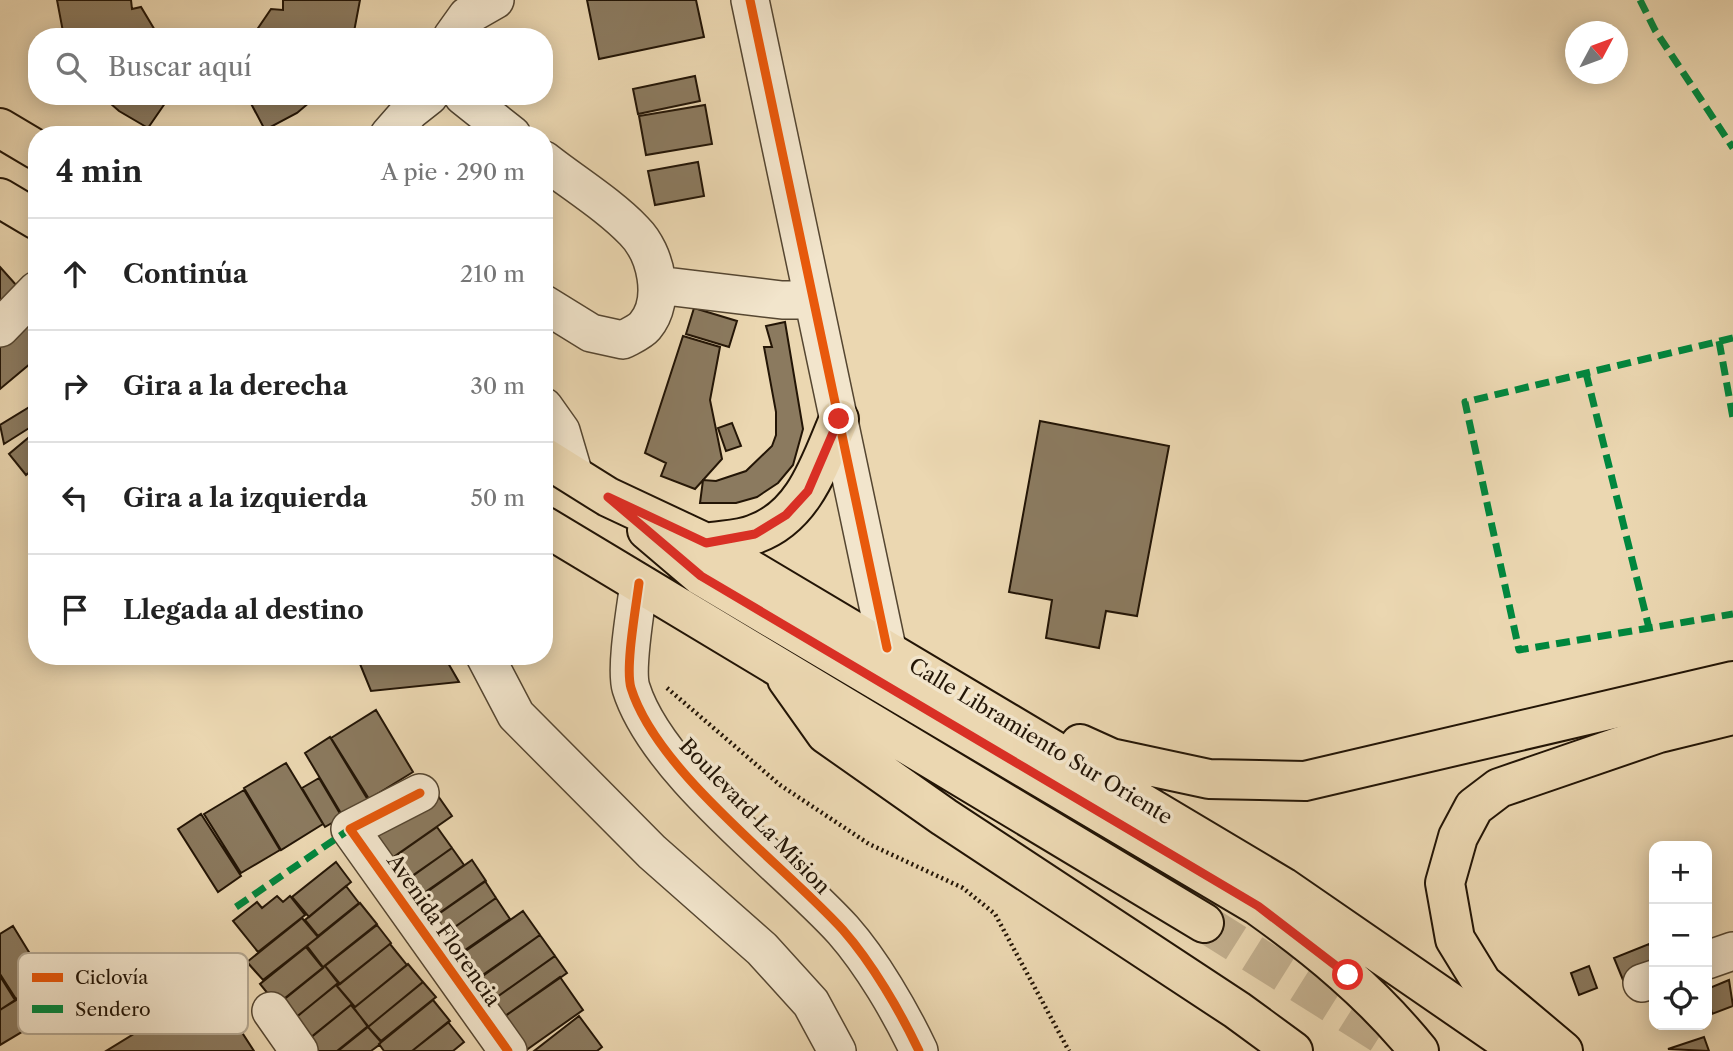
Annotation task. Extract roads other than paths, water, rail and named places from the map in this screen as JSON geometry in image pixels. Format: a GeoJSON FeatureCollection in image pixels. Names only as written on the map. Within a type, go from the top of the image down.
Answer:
{"type":"FeatureCollection","features":[{"type":"Feature","properties":{"kind":"main road"},"geometry":{"type":"LineString","coordinates":[[0,128],[28,145]]}},
{"type":"Feature","properties":{"kind":"main road"},"geometry":{"type":"LineString","coordinates":[[0,198],[28,215]]}},
{"type":"Feature","properties":{"kind":"main road"},"geometry":{"type":"LineString","coordinates":[[704,559],[786,515],[808,491],[839,419]]}},
{"type":"Feature","properties":{"kind":"main road","name":"Calle Libramiento Sur Oriente"},"geometry":{"type":"LineString","coordinates":[[559,466],[704,559],[887,648],[1283,887],[1521,1051]]}},
{"type":"Feature","properties":{"kind":"main road"},"geometry":{"type":"LineString","coordinates":[[553,531],[1204,923]]}},
{"type":"Feature","properties":{"kind":"main road"},"geometry":{"type":"LineString","coordinates":[[704,559],[1258,906],[1330,958],[1378,1003],[1419,1051]]}},
{"type":"Feature","properties":{"kind":"main road"},"geometry":{"type":"LineString","coordinates":[[779,667],[826,734],[944,817],[1237,1010],[1293,1051]]}},
{"type":"Feature","properties":{"kind":"main road"},"geometry":{"type":"LineString","coordinates":[[956,689],[1111,758],[1209,779],[1305,781],[1733,681]]}},
{"type":"Feature","properties":{"kind":"main road"},"geometry":{"type":"LineString","coordinates":[[1563,1051],[1482,984],[1455,939],[1445,883],[1458,837],[1474,807],[1499,788],[1658,733],[1733,715]]}},
{"type":"Feature","properties":{"kind":"street"},"geometry":{"type":"LineString","coordinates":[[458,28],[467,16],[495,0]]}},
{"type":"Feature","properties":{"kind":"street"},"geometry":{"type":"LineString","coordinates":[[750,0],[887,648]]}},
{"type":"Feature","properties":{"kind":"street"},"geometry":{"type":"LineString","coordinates":[[397,126],[417,105]]}},
{"type":"Feature","properties":{"kind":"street"},"geometry":{"type":"LineString","coordinates":[[474,105],[501,126]]}},
{"type":"Feature","properties":{"kind":"street"},"geometry":{"type":"LineString","coordinates":[[553,167],[635,232],[649,253],[657,285],[654,309],[645,327],[623,340],[591,333],[553,310]]}},
{"type":"Feature","properties":{"kind":"street"},"geometry":{"type":"LineString","coordinates":[[657,285],[782,300],[812,300]]}},
{"type":"Feature","properties":{"kind":"street"},"geometry":{"type":"LineString","coordinates":[[0,328],[28,299]]}},
{"type":"Feature","properties":{"kind":"street"},"geometry":{"type":"LineString","coordinates":[[553,420],[561,431],[559,466]]}},
{"type":"Feature","properties":{"kind":"street","name":"Boulevard La Mision"},"geometry":{"type":"LineString","coordinates":[[639,583],[630,686],[649,727],[683,771],[844,932],[903,1017],[919,1051]]}},
{"type":"Feature","properties":{"kind":"street"},"geometry":{"type":"LineString","coordinates":[[490,665],[516,715],[652,852],[762,949],[811,1003],[837,1051]]}},
{"type":"Feature","properties":{"kind":"street","name":"Avenida Florencia"},"geometry":{"type":"LineString","coordinates":[[420,793],[350,829],[508,1051]]}},
{"type":"Feature","properties":{"kind":"street"},"geometry":{"type":"LineString","coordinates":[[1712,958],[1733,951]]}},
{"type":"Feature","properties":{"kind":"street"},"geometry":{"type":"LineString","coordinates":[[271,1011],[299,1051]]}},
{"type":"Feature","properties":{"kind":"tunnel"},"geometry":{"type":"LineString","coordinates":[[1204,923],[1407,1051]]}}]}
